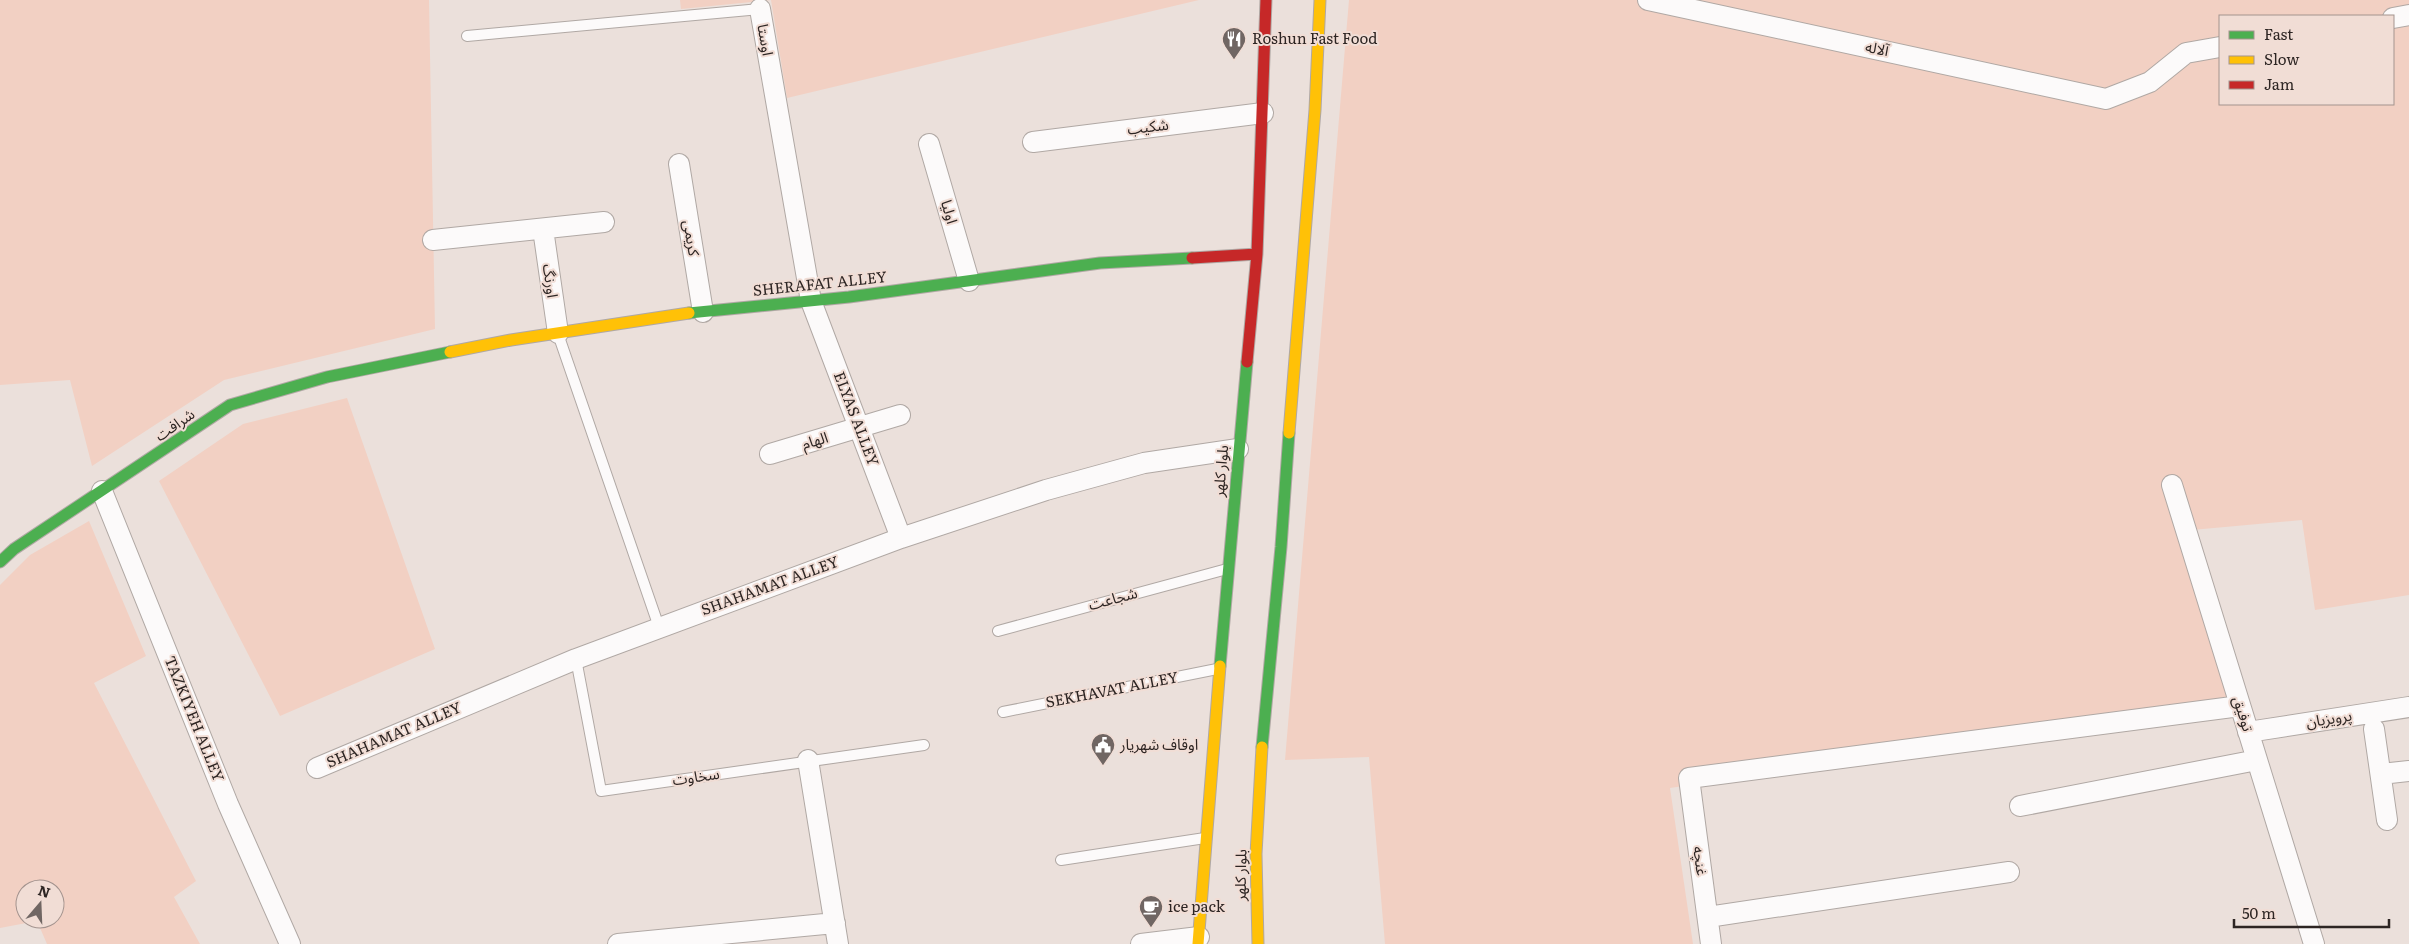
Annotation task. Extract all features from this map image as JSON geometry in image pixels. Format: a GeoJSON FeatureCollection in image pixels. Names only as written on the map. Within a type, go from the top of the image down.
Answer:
{"type":"FeatureCollection","features":[{"type":"Feature","properties":{"kind":"main road","name":"بلوار کلهر"},"geometry":{"type":"LineString","coordinates":[[1198,941],[1238,450],[1257,254],[1266,0]]}},
{"type":"Feature","properties":{"kind":"main road","name":"بلوار کلهر"},"geometry":{"type":"LineString","coordinates":[[1258,944],[1255,909],[1257,813],[1284,521],[1299,296],[1316,115],[1320,0]]}},
{"type":"Feature","properties":{"kind":"main road","name":"SHERAFAT ALLEY"},"geometry":{"type":"LineString","coordinates":[[558,333],[703,312],[811,301],[1100,263],[1257,254]]}},
{"type":"Feature","properties":{"kind":"main road","name":"شرافت"},"geometry":{"type":"LineString","coordinates":[[0,561],[14,549],[230,405],[327,377],[558,333]]}},
{"type":"Feature","properties":{"kind":"street","name":"آلاله"},"geometry":{"type":"LineString","coordinates":[[1648,0],[2106,99],[2150,82],[2186,53],[2219,47]]}},
{"type":"Feature","properties":{"kind":"street","name":"اوستا"},"geometry":{"type":"LineString","coordinates":[[760,9],[811,301]]}},
{"type":"Feature","properties":{"kind":"street"},"geometry":{"type":"LineString","coordinates":[[2394,18],[2409,15]]}},
{"type":"Feature","properties":{"kind":"street","name":"شکیب"},"geometry":{"type":"LineString","coordinates":[[1033,142],[1263,113]]}},
{"type":"Feature","properties":{"kind":"street","name":"اولیا"},"geometry":{"type":"LineString","coordinates":[[929,144],[969,281]]}},
{"type":"Feature","properties":{"kind":"street","name":"کریمی"},"geometry":{"type":"LineString","coordinates":[[679,164],[703,312]]}},
{"type":"Feature","properties":{"kind":"street"},"geometry":{"type":"LineString","coordinates":[[433,240],[604,222]]}},
{"type":"Feature","properties":{"kind":"street","name":"اورنگ"},"geometry":{"type":"LineString","coordinates":[[543,229],[558,333]]}},
{"type":"Feature","properties":{"kind":"street","name":"ELYAS ALLEY"},"geometry":{"type":"LineString","coordinates":[[811,301],[901,538]]}},
{"type":"Feature","properties":{"kind":"street","name":"الهام"},"geometry":{"type":"LineString","coordinates":[[770,454],[900,415]]}},
{"type":"Feature","properties":{"kind":"street","name":"SHAHAMAT ALLEY"},"geometry":{"type":"LineString","coordinates":[[317,768],[576,659],[901,538],[1046,490],[1144,463],[1238,450]]}},
{"type":"Feature","properties":{"kind":"street","name":"توفیق"},"geometry":{"type":"LineString","coordinates":[[2172,485],[2314,944]]}},
{"type":"Feature","properties":{"kind":"street","name":"TAZKIYEH ALLEY"},"geometry":{"type":"LineString","coordinates":[[102,491],[228,804],[290,944]]}},
{"type":"Feature","properties":{"kind":"street","name":"غنچه"},"geometry":{"type":"LineString","coordinates":[[1711,944],[1689,778],[2240,706]]}},
{"type":"Feature","properties":{"kind":"street","name":"پرویزیان"},"geometry":{"type":"LineString","coordinates":[[2248,732],[2409,707]]}},
{"type":"Feature","properties":{"kind":"street"},"geometry":{"type":"LineString","coordinates":[[2374,729],[2387,820]]}},
{"type":"Feature","properties":{"kind":"street"},"geometry":{"type":"LineString","coordinates":[[808,760],[838,944]]}},
{"type":"Feature","properties":{"kind":"street"},"geometry":{"type":"LineString","coordinates":[[2020,806],[2257,760]]}},
{"type":"Feature","properties":{"kind":"street"},"geometry":{"type":"LineString","coordinates":[[2381,774],[2409,771]]}},
{"type":"Feature","properties":{"kind":"street"},"geometry":{"type":"LineString","coordinates":[[1708,917],[2009,872]]}},
{"type":"Feature","properties":{"kind":"street"},"geometry":{"type":"LineString","coordinates":[[618,944],[835,923]]}},
{"type":"Feature","properties":{"kind":"street"},"geometry":{"type":"LineString","coordinates":[[1141,944],[1198,941]]}},
{"type":"Feature","properties":{"kind":"lane","name":"اوستا"},"geometry":{"type":"LineString","coordinates":[[467,36],[760,9]]}},
{"type":"Feature","properties":{"kind":"lane"},"geometry":{"type":"LineString","coordinates":[[558,333],[658,628]]}},
{"type":"Feature","properties":{"kind":"lane","name":"شجاعت"},"geometry":{"type":"LineString","coordinates":[[998,631],[1228,568]]}},
{"type":"Feature","properties":{"kind":"lane","name":"سخاوت"},"geometry":{"type":"LineString","coordinates":[[576,659],[601,791],[924,744]]}},
{"type":"Feature","properties":{"kind":"lane","name":"SEKHAVAT ALLEY"},"geometry":{"type":"LineString","coordinates":[[1003,712],[1221,668]]}},
{"type":"Feature","properties":{"kind":"lane"},"geometry":{"type":"LineString","coordinates":[[1061,860],[1206,838]]}},
{"type":"Feature","properties":{"kind":"shaded area"},"geometry":{"type":"Polygon","coordinates":[[[0,0],[429,0],[435,329],[224,380],[92,466],[70,380],[0,385],[0,0]]]}},
{"type":"Feature","properties":{"kind":"shaded area"},"geometry":{"type":"Polygon","coordinates":[[[680,0],[771,0],[681,9],[680,0]]]}},
{"type":"Feature","properties":{"kind":"shaded area"},"geometry":{"type":"Polygon","coordinates":[[[771,0],[1199,0],[787,98],[771,0]]]}},
{"type":"Feature","properties":{"kind":"shaded area"},"geometry":{"type":"Polygon","coordinates":[[[1349,0],[2409,0],[2409,595],[2315,610],[2302,520],[2192,530],[2230,706],[1670,788],[1693,944],[1385,944],[1369,757],[1285,760],[1349,0]]]}},
{"type":"Feature","properties":{"kind":"shaded area"},"geometry":{"type":"Polygon","coordinates":[[[347,398],[435,649],[280,716],[159,481],[243,424],[347,398]]]}},
{"type":"Feature","properties":{"kind":"shaded area"},"geometry":{"type":"Polygon","coordinates":[[[89,521],[146,656],[94,683],[196,881],[174,897],[200,944],[47,944],[40,929],[65,929],[65,879],[15,879],[15,925],[0,928],[0,585],[30,555],[89,521]]]}},
{"type":"Feature","properties":{"kind":"traffic: fast"},"geometry":{"type":"LineString","coordinates":[[689,313],[849,297],[1100,263],[1192,258]]}},
{"type":"Feature","properties":{"kind":"traffic: fast"},"geometry":{"type":"LineString","coordinates":[[0,562],[14,549],[230,405],[327,377],[450,352]]}},
{"type":"Feature","properties":{"kind":"traffic: fast"},"geometry":{"type":"LineString","coordinates":[[1220,666],[1247,362]]}},
{"type":"Feature","properties":{"kind":"traffic: fast"},"geometry":{"type":"LineString","coordinates":[[1262,747],[1281,547],[1289,433]]}},
{"type":"Feature","properties":{"kind":"traffic: slow"},"geometry":{"type":"LineString","coordinates":[[1289,433],[1315,110],[1320,0]]}},
{"type":"Feature","properties":{"kind":"traffic: slow"},"geometry":{"type":"LineString","coordinates":[[450,352],[511,340],[689,313]]}},
{"type":"Feature","properties":{"kind":"traffic: slow"},"geometry":{"type":"LineString","coordinates":[[1198,944],[1220,666]]}},
{"type":"Feature","properties":{"kind":"traffic: slow"},"geometry":{"type":"LineString","coordinates":[[1258,944],[1256,854],[1262,747]]}},
{"type":"Feature","properties":{"kind":"traffic: jam"},"geometry":{"type":"LineString","coordinates":[[1247,362],[1257,254],[1266,0]]}},
{"type":"Feature","properties":{"kind":"traffic: jam"},"geometry":{"type":"LineString","coordinates":[[1192,258],[1257,254]]}},
{"type":"Feature","properties":{"kind":"place","name":"Roshun Fast Food"},"geometry":{"type":"Point","coordinates":[1234,60]}},
{"type":"Feature","properties":{"kind":"place","name":"اوقاف شهریار"},"geometry":{"type":"Point","coordinates":[1103,766]}},
{"type":"Feature","properties":{"kind":"place","name":"ice pack"},"geometry":{"type":"Point","coordinates":[1151,928]}}]}
